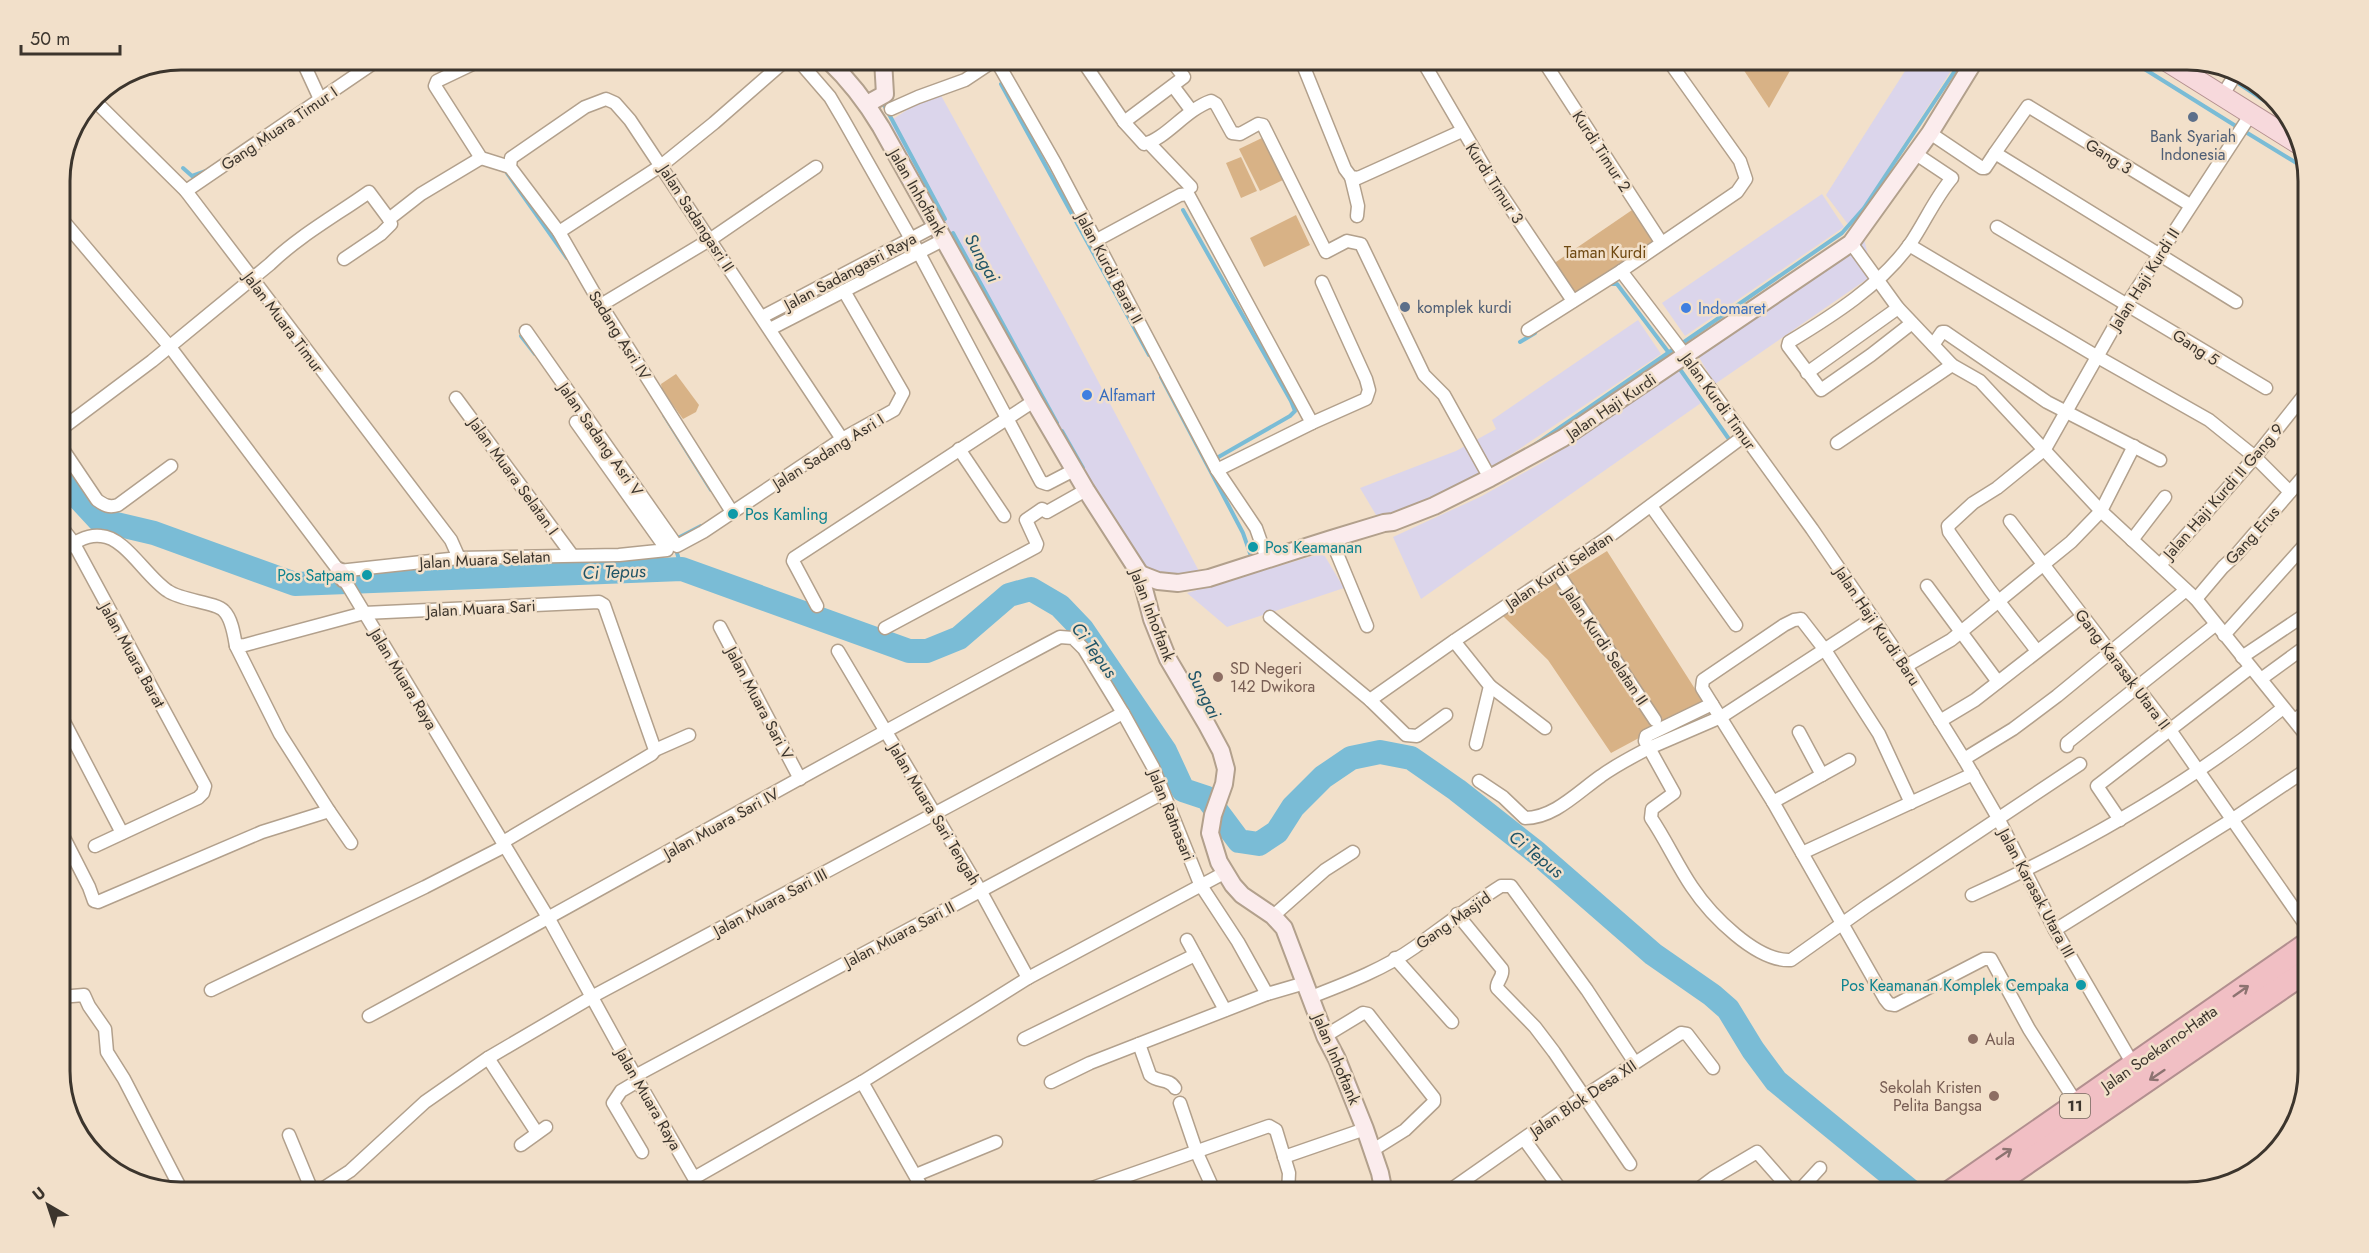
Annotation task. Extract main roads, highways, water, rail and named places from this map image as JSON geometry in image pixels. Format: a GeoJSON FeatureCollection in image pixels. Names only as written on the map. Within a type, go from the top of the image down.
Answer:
{"type":"FeatureCollection","features":[{"type":"Feature","properties":{"kind":"highway","name":"Jalan Soekarno-Hatta"},"geometry":{"type":"LineString","coordinates":[[1997,1182],[2199,1033],[2298,952]]}},
{"type":"Feature","properties":{"kind":"highway","name":"Jalan Soekarno-Hatta"},"geometry":{"type":"LineString","coordinates":[[1964,1182],[2134,1066],[2199,1033],[2298,975]]}},
{"type":"Feature","properties":{"kind":"main road","name":"Jalan Inhoftank"},"geometry":{"type":"LineString","coordinates":[[839,70],[867,104],[1074,470],[1140,574],[1152,619],[1168,659],[1221,751],[1226,769],[1210,833],[1219,862],[1214,878],[1273,916],[1284,928],[1303,988],[1340,1067],[1365,1129],[1381,1182]]}},
{"type":"Feature","properties":{"kind":"main road"},"geometry":{"type":"LineString","coordinates":[[867,104],[885,94],[884,70]]}},
{"type":"Feature","properties":{"kind":"main road","name":"Jalan Haji Kurdi"},"geometry":{"type":"LineString","coordinates":[[1140,574],[1158,581],[1178,583],[1209,578],[1401,519],[1563,438],[1681,349],[1851,243],[1916,154],[1969,70]]}},
{"type":"Feature","properties":{"kind":"main road"},"geometry":{"type":"LineString","coordinates":[[2181,70],[2289,138]]}},
{"type":"Feature","properties":{"kind":"waterway"},"geometry":{"type":"LineString","coordinates":[[1536,444],[1842,233],[1864,208],[1955,70]]}},
{"type":"Feature","properties":{"kind":"waterway"},"geometry":{"type":"LineString","coordinates":[[2146,70],[2239,128]]}},
{"type":"Feature","properties":{"kind":"waterway"},"geometry":{"type":"LineString","coordinates":[[2239,83],[2262,99]]}},
{"type":"Feature","properties":{"kind":"waterway"},"geometry":{"type":"LineString","coordinates":[[1001,84],[1149,355]]}},
{"type":"Feature","properties":{"kind":"waterway","name":"Sungai"},"geometry":{"type":"LineString","coordinates":[[882,101],[945,219]]}},
{"type":"Feature","properties":{"kind":"waterway"},"geometry":{"type":"LineString","coordinates":[[2244,131],[2296,163]]}},
{"type":"Feature","properties":{"kind":"waterway"},"geometry":{"type":"LineString","coordinates":[[183,168],[192,176],[206,171]]}},
{"type":"Feature","properties":{"kind":"waterway"},"geometry":{"type":"LineString","coordinates":[[506,168],[507,173],[567,258]]}},
{"type":"Feature","properties":{"kind":"waterway"},"geometry":{"type":"LineString","coordinates":[[1183,210],[1295,411],[1215,459]]}},
{"type":"Feature","properties":{"kind":"waterway","name":"Sungai"},"geometry":{"type":"LineString","coordinates":[[953,233],[1057,423]]}},
{"type":"Feature","properties":{"kind":"waterway"},"geometry":{"type":"LineString","coordinates":[[1609,284],[1617,284],[1669,353]]}},
{"type":"Feature","properties":{"kind":"waterway"},"geometry":{"type":"LineString","coordinates":[[1520,342],[1535,333]]}},
{"type":"Feature","properties":{"kind":"waterway"},"geometry":{"type":"LineString","coordinates":[[521,336],[535,354]]}},
{"type":"Feature","properties":{"kind":"waterway"},"geometry":{"type":"LineString","coordinates":[[1677,365],[1731,442]]}},
{"type":"Feature","properties":{"kind":"waterway"},"geometry":{"type":"LineString","coordinates":[[1161,377],[1243,533],[1251,556]]}},
{"type":"Feature","properties":{"kind":"waterway"},"geometry":{"type":"LineString","coordinates":[[664,415],[711,490]]}},
{"type":"Feature","properties":{"kind":"waterway","name":"Sungai"},"geometry":{"type":"LineString","coordinates":[[1062,431],[1083,468]]}},
{"type":"Feature","properties":{"kind":"waterway","name":"Ci Tepus"},"geometry":{"type":"LineString","coordinates":[[71,490],[99,520],[154,533],[295,584],[682,569],[909,651],[927,651],[959,638],[1009,595],[1031,589],[1060,606],[1082,629],[1165,751],[1183,790],[1207,798],[1239,841],[1259,844],[1277,832],[1293,807],[1323,777],[1351,758],[1380,752],[1411,758],[1457,790],[1537,853],[1653,954],[1712,995],[1728,1009],[1753,1050],[1776,1081],[1900,1182]]}},
{"type":"Feature","properties":{"kind":"waterway"},"geometry":{"type":"LineString","coordinates":[[676,539],[701,526]]}},
{"type":"Feature","properties":{"kind":"waterway"},"geometry":{"type":"LineString","coordinates":[[677,553],[682,569]]}},
{"type":"Feature","properties":{"kind":"place","name":"Bank Syariah Indonesia"},"geometry":{"type":"Point","coordinates":[2193,117]}},
{"type":"Feature","properties":{"kind":"place","name":"komplek kurdi"},"geometry":{"type":"Point","coordinates":[1405,307]}},
{"type":"Feature","properties":{"kind":"place","name":"Indomaret"},"geometry":{"type":"Point","coordinates":[1686,308]}},
{"type":"Feature","properties":{"kind":"place","name":"Alfamart"},"geometry":{"type":"Point","coordinates":[1087,395]}},
{"type":"Feature","properties":{"kind":"place","name":"Pos Kamling"},"geometry":{"type":"Point","coordinates":[733,514]}},
{"type":"Feature","properties":{"kind":"place","name":"Pos Keamanan"},"geometry":{"type":"Point","coordinates":[1253,547]}},
{"type":"Feature","properties":{"kind":"place","name":"Pos Satpam"},"geometry":{"type":"Point","coordinates":[367,575]}},
{"type":"Feature","properties":{"kind":"place","name":"SD Negeri 142 Dwikora"},"geometry":{"type":"Point","coordinates":[1218,677]}},
{"type":"Feature","properties":{"kind":"place","name":"Pos Keamanan Komplek Cempaka"},"geometry":{"type":"Point","coordinates":[2081,985]}},
{"type":"Feature","properties":{"kind":"place","name":"Aula"},"geometry":{"type":"Point","coordinates":[1973,1039]}},
{"type":"Feature","properties":{"kind":"place","name":"Sekolah Kristen Pelita Bangsa"},"geometry":{"type":"Point","coordinates":[1994,1096]}},
{"type":"Feature","properties":{"kind":"park label","name":"Taman Kurdi"},"geometry":{"type":"Point","coordinates":[1605,252]}}]}
